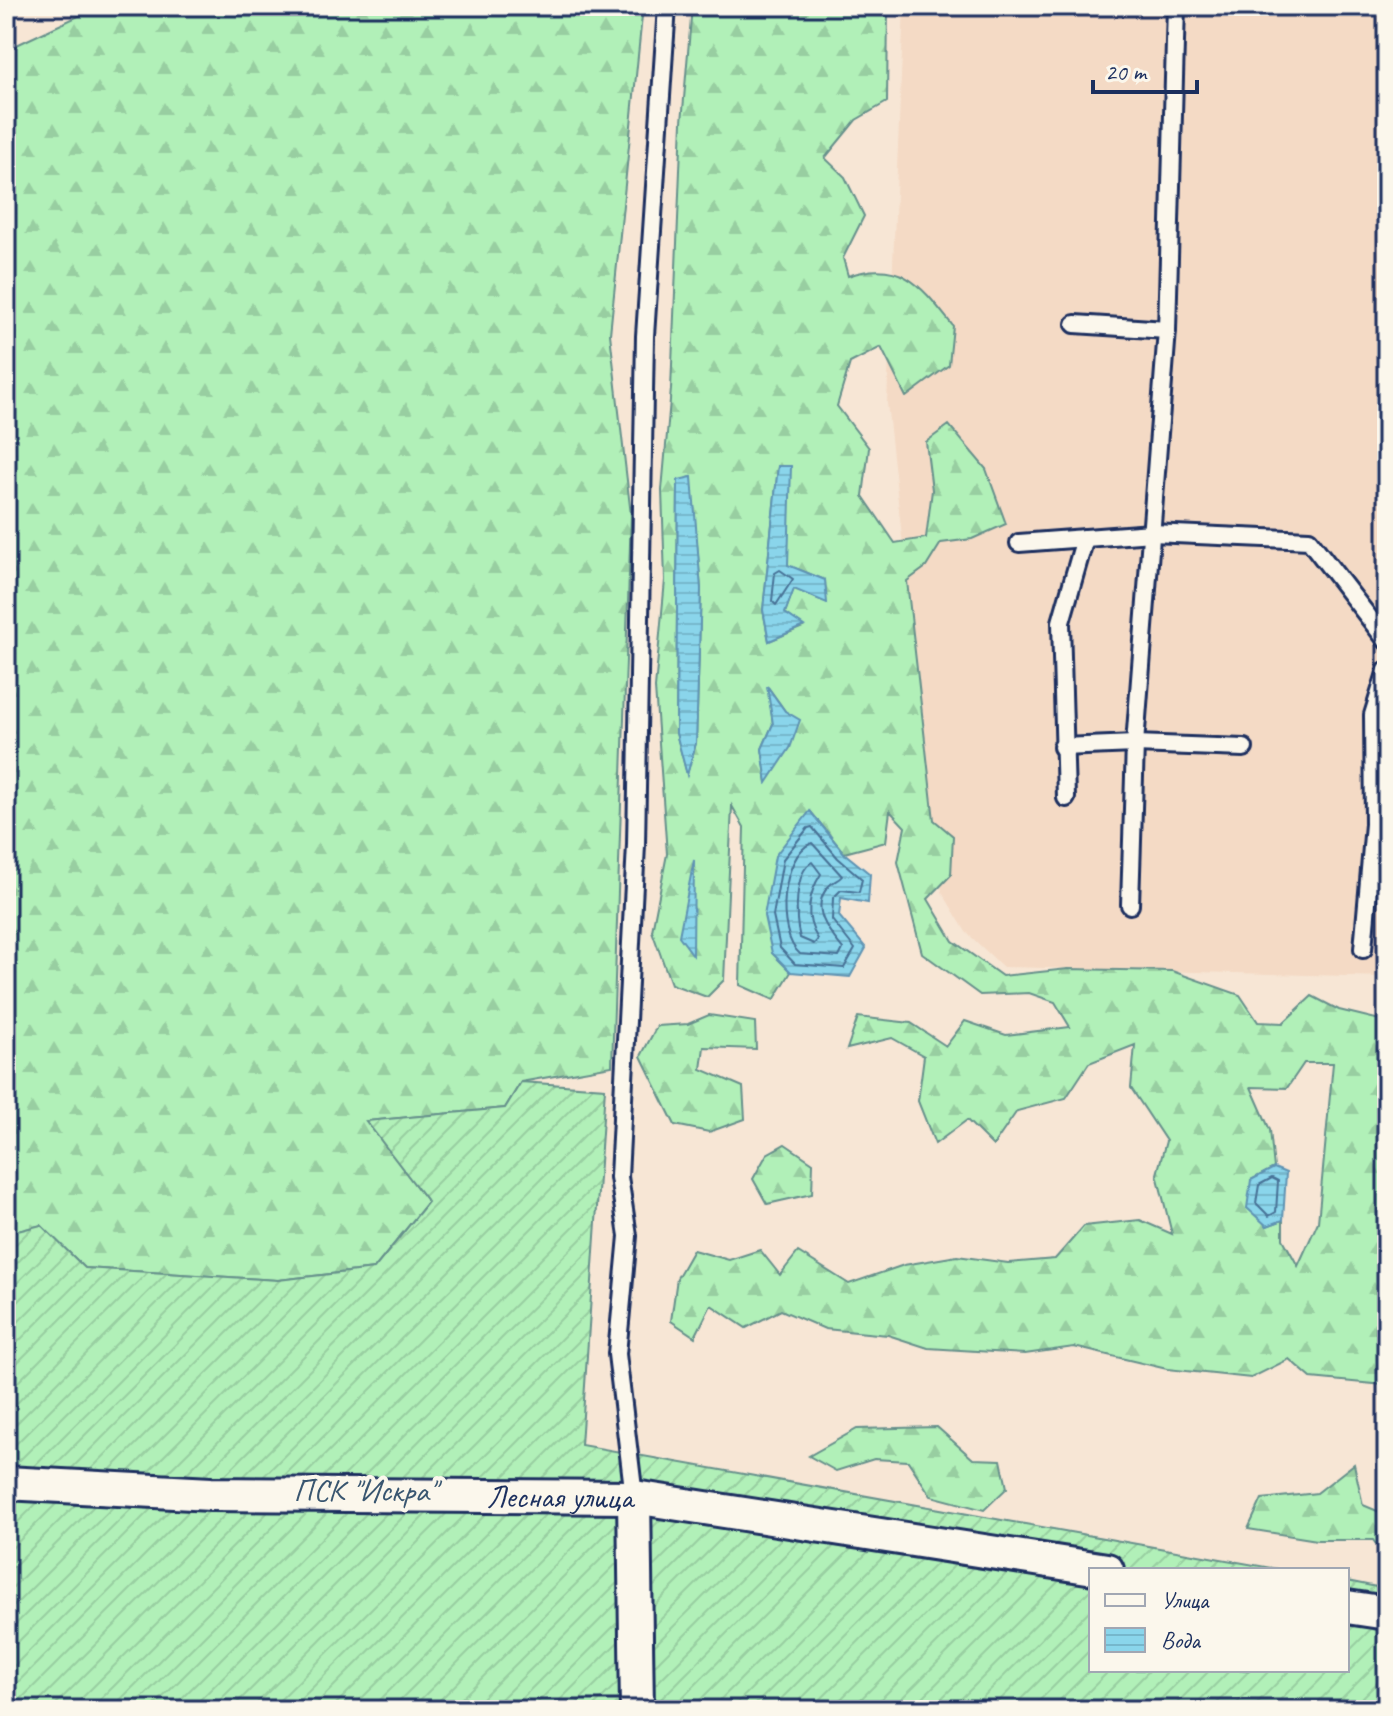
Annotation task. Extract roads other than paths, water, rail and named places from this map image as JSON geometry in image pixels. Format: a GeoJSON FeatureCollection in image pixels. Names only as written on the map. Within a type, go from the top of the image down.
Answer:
{"type":"FeatureCollection","features":[{"type":"Feature","properties":{"kind":"street","name":"Лесная улица"},"geometry":{"type":"LineString","coordinates":[[6,1483],[211,1494],[634,1497],[1094,1568]]}},
{"type":"Feature","properties":{"kind":"street"},"geometry":{"type":"LineString","coordinates":[[634,1497],[637,1710]]}},
{"type":"Feature","properties":{"kind":"street"},"geometry":{"type":"LineString","coordinates":[[1349,1607],[1387,1613]]}},
{"type":"Feature","properties":{"kind":"lane"},"geometry":{"type":"LineString","coordinates":[[634,1497],[617,1354],[628,1236],[619,1177],[636,845],[645,336],[667,6]]}},
{"type":"Feature","properties":{"kind":"lane"},"geometry":{"type":"LineString","coordinates":[[1130,905],[1135,744],[1167,330],[1176,6]]}},
{"type":"Feature","properties":{"kind":"lane"},"geometry":{"type":"LineString","coordinates":[[1075,324],[1167,330]]}},
{"type":"Feature","properties":{"kind":"lane"},"geometry":{"type":"LineString","coordinates":[[1019,543],[1152,533],[1309,540],[1387,641]]}},
{"type":"Feature","properties":{"kind":"lane"},"geometry":{"type":"LineString","coordinates":[[1066,798],[1062,747],[1061,622],[1085,538]]}},
{"type":"Feature","properties":{"kind":"lane"},"geometry":{"type":"LineString","coordinates":[[1363,949],[1374,824],[1373,715],[1387,670]]}},
{"type":"Feature","properties":{"kind":"lane"},"geometry":{"type":"LineString","coordinates":[[1062,747],[1135,744],[1244,748]]}},
{"type":"Feature","properties":{"kind":"water"},"geometry":{"type":"Polygon","coordinates":[[[778,466],[791,466],[788,565],[825,580],[827,603],[794,589],[785,613],[804,626],[769,641],[763,610],[778,466]]]}},
{"type":"Feature","properties":{"kind":"water"},"geometry":{"type":"Polygon","coordinates":[[[692,477],[701,589],[696,743],[687,775],[676,733],[678,480],[692,477]]]}},
{"type":"Feature","properties":{"kind":"water"},"geometry":{"type":"Polygon","coordinates":[[[767,686],[785,711],[800,720],[790,748],[767,783],[762,749],[773,724],[767,686]]]}},
{"type":"Feature","properties":{"kind":"water"},"geometry":{"type":"Polygon","coordinates":[[[810,811],[844,853],[870,874],[868,903],[841,898],[839,916],[866,948],[850,977],[791,972],[772,953],[764,916],[775,856],[810,811]]]}},
{"type":"Feature","properties":{"kind":"water"},"geometry":{"type":"Polygon","coordinates":[[[694,860],[693,955],[679,936],[694,860]]]}},
{"type":"Feature","properties":{"kind":"water"},"geometry":{"type":"Polygon","coordinates":[[[1274,1168],[1286,1173],[1283,1220],[1267,1226],[1247,1208],[1251,1180],[1274,1168]]]}},
{"type":"Feature","properties":{"kind":"park label","name":"ПСК \"Искра\""},"geometry":{"type":"Point","coordinates":[365,1490]}}]}
